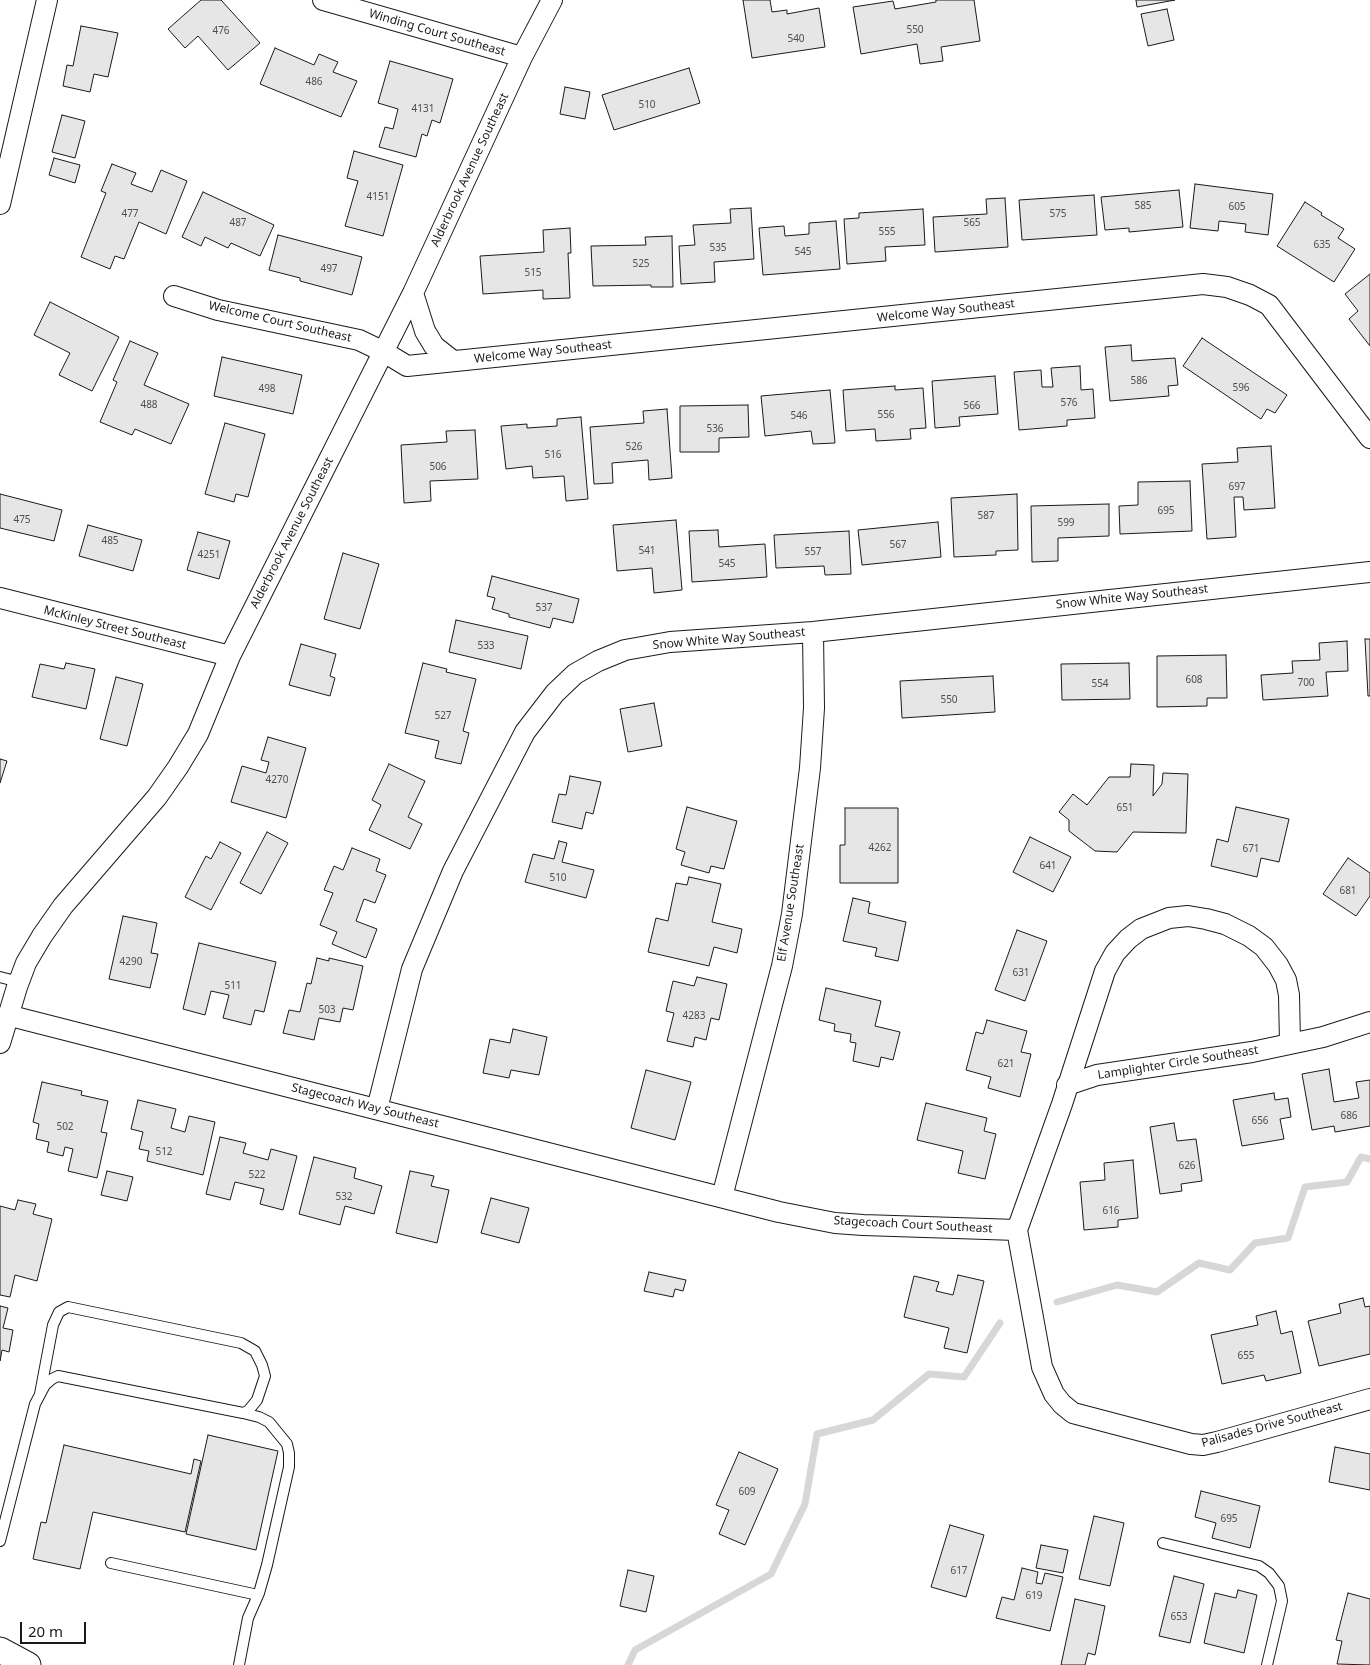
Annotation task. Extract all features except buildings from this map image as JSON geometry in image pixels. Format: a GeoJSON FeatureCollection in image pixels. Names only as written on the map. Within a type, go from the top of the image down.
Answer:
{"type":"FeatureCollection","features":[{"type":"Feature","properties":{"kind":"street"},"geometry":{"type":"LineString","coordinates":[[0,204],[48,0]]}},
{"type":"Feature","properties":{"kind":"street","name":"Winding Court Southeast"},"geometry":{"type":"LineString","coordinates":[[323,0],[522,57]]}},
{"type":"Feature","properties":{"kind":"street","name":"Alderbrook Avenue Southeast"},"geometry":{"type":"LineString","coordinates":[[0,1043],[10,980],[26,963],[63,906],[157,797],[198,734],[230,656],[413,293],[522,57],[552,0]]}},
{"type":"Feature","properties":{"kind":"street","name":"Welcome Way Southeast"},"geometry":{"type":"LineString","coordinates":[[384,352],[407,366],[1203,284],[1227,287],[1250,295],[1269,305],[1370,438]]}},
{"type":"Feature","properties":{"kind":"street"},"geometry":{"type":"LineString","coordinates":[[413,293],[425,331],[434,346],[453,361]]}},
{"type":"Feature","properties":{"kind":"street","name":"Welcome Court Southeast"},"geometry":{"type":"LineString","coordinates":[[174,296],[218,310],[359,340],[384,352]]}},
{"type":"Feature","properties":{"kind":"street","name":"Snow White Way Southeast"},"geometry":{"type":"LineString","coordinates":[[377,1109],[412,969],[453,871],[525,732],[555,693],[575,674],[598,661],[625,650],[670,642],[813,632],[1370,572]]}},
{"type":"Feature","properties":{"kind":"street","name":"McKinley Street Southeast"},"geometry":{"type":"LineString","coordinates":[[0,598],[230,656]]}},
{"type":"Feature","properties":{"kind":"street","name":"Elf Avenue Southeast"},"geometry":{"type":"LineString","coordinates":[[722,1197],[782,966],[792,914],[810,768],[814,708],[813,632]]}},
{"type":"Feature","properties":{"kind":"street"},"geometry":{"type":"LineString","coordinates":[[1016,1230],[1105,971],[1115,953],[1141,929],[1169,918],[1188,916],[1225,924],[1249,936],[1264,947],[1278,965],[1286,980],[1289,995],[1290,1043]]}},
{"type":"Feature","properties":{"kind":"street","name":"Stagecoach Way Southeast"},"geometry":{"type":"LineString","coordinates":[[4,1014],[722,1197]]}},
{"type":"Feature","properties":{"kind":"street","name":"Lamplighter Circle Southeast"},"geometry":{"type":"LineString","coordinates":[[1067,1085],[1097,1075],[1252,1052],[1322,1036],[1370,1022]]}},
{"type":"Feature","properties":{"kind":"street","name":"Stagecoach Court Southeast"},"geometry":{"type":"LineString","coordinates":[[722,1197],[779,1212],[864,1226],[1016,1230]]}},
{"type":"Feature","properties":{"kind":"street","name":"Palisades Drive Southeast"},"geometry":{"type":"LineString","coordinates":[[1016,1230],[1042,1367],[1054,1394],[1073,1413],[1191,1444],[1203,1445],[1370,1398]]}},
{"type":"Feature","properties":{"kind":"street"},"geometry":{"type":"LineString","coordinates":[[0,1650],[28,1665]]}},
{"type":"Feature","properties":{"kind":"lane"},"geometry":{"type":"LineString","coordinates":[[40,1394],[53,1325],[59,1312],[68,1307],[241,1343],[255,1352],[265,1376],[257,1400],[248,1411],[243,1413]]}},
{"type":"Feature","properties":{"kind":"lane"},"geometry":{"type":"LineString","coordinates":[[0,1541],[35,1404],[45,1384],[58,1376],[243,1413],[270,1422],[287,1444],[289,1453],[287,1476],[267,1565],[258,1595],[248,1618],[239,1665]]}},
{"type":"Feature","properties":{"kind":"lane"},"geometry":{"type":"LineString","coordinates":[[1163,1543],[1259,1566],[1280,1586],[1282,1601],[1267,1665]]}},
{"type":"Feature","properties":{"kind":"lane"},"geometry":{"type":"LineString","coordinates":[[111,1563],[258,1595]]}},
{"type":"Feature","properties":{"kind":"waterway"},"geometry":{"type":"LineString","coordinates":[[1057,1302],[1117,1285],[1157,1292],[1199,1263],[1230,1270],[1255,1243],[1288,1238],[1305,1187],[1347,1182],[1361,1157],[1370,1159]]}},
{"type":"Feature","properties":{"kind":"waterway"},"geometry":{"type":"LineString","coordinates":[[628,1665],[635,1650],[771,1574],[805,1504],[817,1434],[873,1420],[929,1374],[964,1377],[1000,1323]]}}]}
